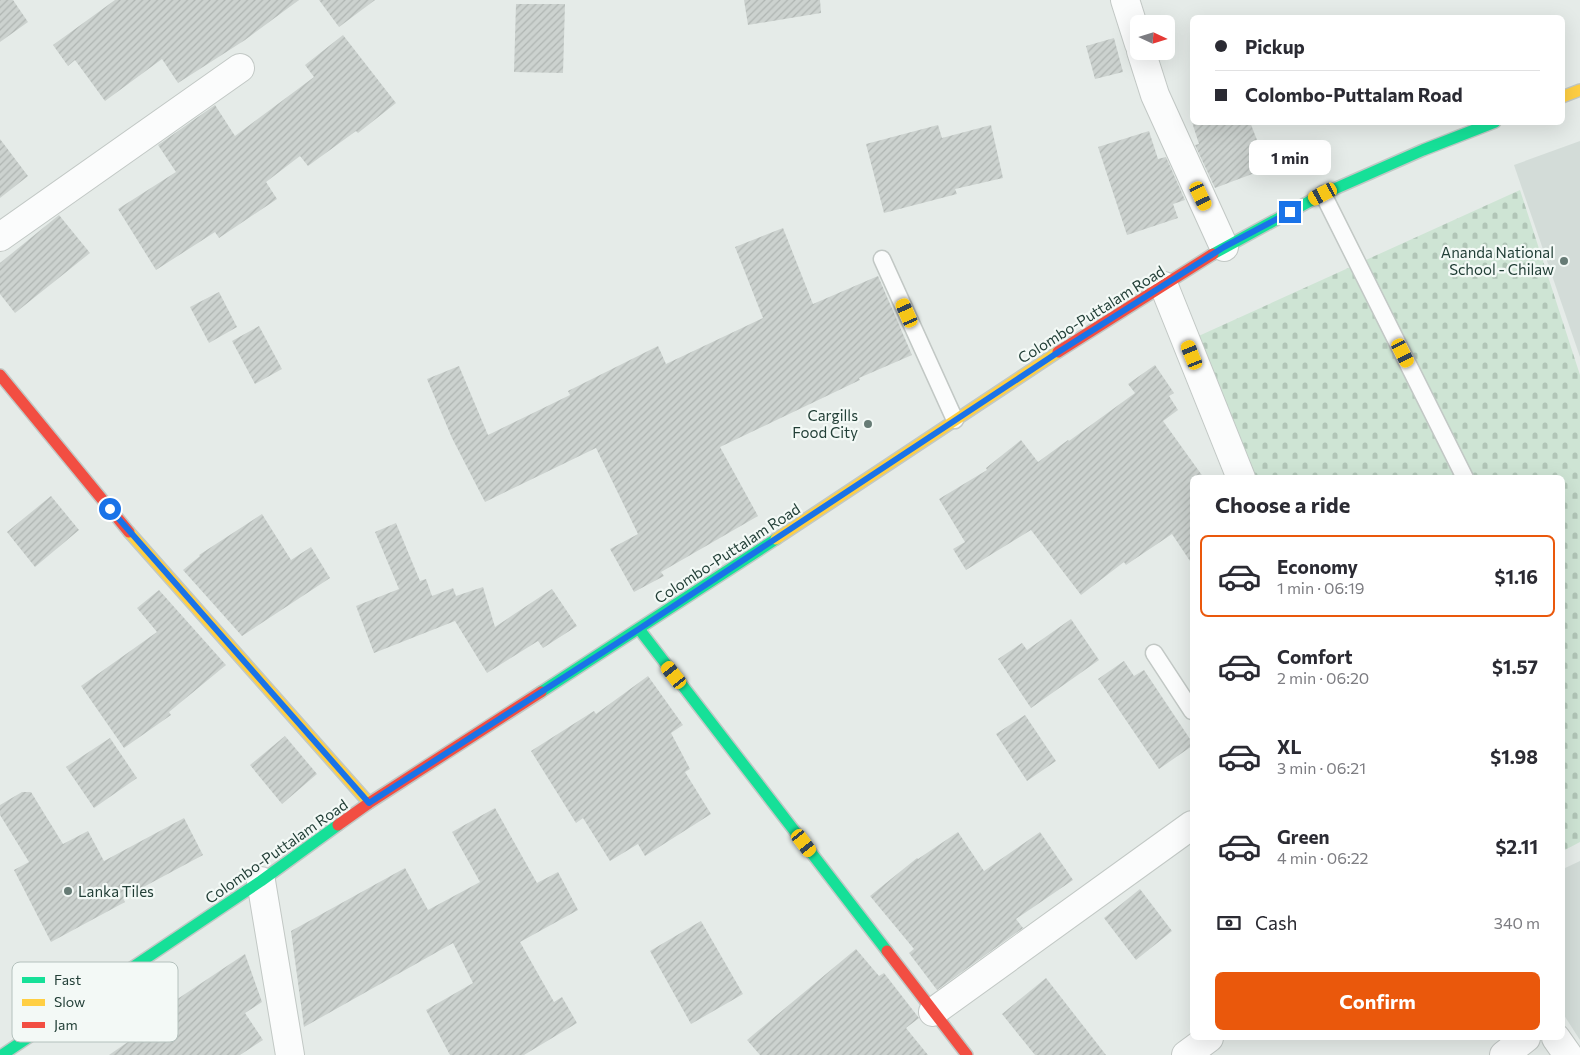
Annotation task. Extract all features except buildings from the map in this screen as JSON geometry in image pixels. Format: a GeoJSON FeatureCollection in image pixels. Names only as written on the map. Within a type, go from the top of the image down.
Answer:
{"type":"FeatureCollection","features":[{"type":"Feature","properties":{"kind":"main road"},"geometry":{"type":"LineString","coordinates":[[1565,95],[1580,90]]}},
{"type":"Feature","properties":{"kind":"main road","name":"Colombo-Puttalam Road"},"geometry":{"type":"LineString","coordinates":[[141,962],[261,882],[369,803],[639,629],[955,420],[1224,247],[1323,194],[1423,150],[1487,125]]}},
{"type":"Feature","properties":{"kind":"main road"},"geometry":{"type":"LineString","coordinates":[[0,375],[135,539],[369,803]]}},
{"type":"Feature","properties":{"kind":"main road"},"geometry":{"type":"LineString","coordinates":[[639,629],[967,1055]]}},
{"type":"Feature","properties":{"kind":"main road","name":"Colombo-Puttalam Road"},"geometry":{"type":"LineString","coordinates":[[2,1055],[21,1042]]}},
{"type":"Feature","properties":{"kind":"street"},"geometry":{"type":"LineString","coordinates":[[1125,0],[1130,16]]}},
{"type":"Feature","properties":{"kind":"street"},"geometry":{"type":"LineString","coordinates":[[1144,60],[1155,95],[1224,247]]}},
{"type":"Feature","properties":{"kind":"street"},"geometry":{"type":"LineString","coordinates":[[0,237],[240,68]]}},
{"type":"Feature","properties":{"kind":"street"},"geometry":{"type":"LineString","coordinates":[[1164,286],[1241,475]]}},
{"type":"Feature","properties":{"kind":"street"},"geometry":{"type":"LineString","coordinates":[[933,1012],[1190,826]]}},
{"type":"Feature","properties":{"kind":"street"},"geometry":{"type":"LineString","coordinates":[[261,882],[290,1055]]}},
{"type":"Feature","properties":{"kind":"street"},"geometry":{"type":"LineString","coordinates":[[1186,1055],[1206,1040]]}},
{"type":"Feature","properties":{"kind":"street"},"geometry":{"type":"LineString","coordinates":[[1504,1055],[1523,1040]]}},
{"type":"Feature","properties":{"kind":"street"},"geometry":{"type":"LineString","coordinates":[[1557,1040],[1568,1055]]}},
{"type":"Feature","properties":{"kind":"lane"},"geometry":{"type":"LineString","coordinates":[[1323,194],[1464,475]]}},
{"type":"Feature","properties":{"kind":"lane"},"geometry":{"type":"LineString","coordinates":[[882,259],[955,420]]}},
{"type":"Feature","properties":{"kind":"lane"},"geometry":{"type":"LineString","coordinates":[[1154,653],[1190,708]]}},
{"type":"Feature","properties":{"kind":"shaded area","name":"Ananda National School - Chilaw"},"geometry":{"type":"Polygon","coordinates":[[[1580,141],[1580,357],[1514,165],[1580,141]]]}},
{"type":"Feature","properties":{"kind":"shaded area"},"geometry":{"type":"Polygon","coordinates":[[[1580,861],[1580,1040],[1565,1017],[1565,868],[1580,861]]]}},
{"type":"Feature","properties":{"kind":"green space"},"geometry":{"type":"Polygon","coordinates":[[[1520,190],[1580,375],[1580,842],[1565,850],[1565,475],[1253,475],[1192,339],[1520,190]]]}},
{"type":"Feature","properties":{"kind":"traffic: fast"},"geometry":{"type":"LineString","coordinates":[[1213,254],[1323,194],[1423,150],[1487,125]]}},
{"type":"Feature","properties":{"kind":"traffic: fast"},"geometry":{"type":"LineString","coordinates":[[541,692],[776,539]]}},
{"type":"Feature","properties":{"kind":"traffic: fast"},"geometry":{"type":"LineString","coordinates":[[639,629],[887,951]]}},
{"type":"Feature","properties":{"kind":"traffic: fast"},"geometry":{"type":"LineString","coordinates":[[140,962],[261,881],[338,825]]}},
{"type":"Feature","properties":{"kind":"traffic: fast"},"geometry":{"type":"LineString","coordinates":[[2,1055],[21,1042]]}},
{"type":"Feature","properties":{"kind":"traffic: slow"},"geometry":{"type":"LineString","coordinates":[[1565,96],[1580,90]]}},
{"type":"Feature","properties":{"kind":"traffic: slow"},"geometry":{"type":"LineString","coordinates":[[776,539],[1058,352]]}},
{"type":"Feature","properties":{"kind":"traffic: slow"},"geometry":{"type":"LineString","coordinates":[[129,532],[369,803]]}},
{"type":"Feature","properties":{"kind":"traffic: jam"},"geometry":{"type":"LineString","coordinates":[[1058,352],[1213,254]]}},
{"type":"Feature","properties":{"kind":"traffic: jam"},"geometry":{"type":"LineString","coordinates":[[0,375],[129,532]]}},
{"type":"Feature","properties":{"kind":"traffic: jam"},"geometry":{"type":"LineString","coordinates":[[338,825],[541,692]]}},
{"type":"Feature","properties":{"kind":"traffic: jam"},"geometry":{"type":"LineString","coordinates":[[887,951],[967,1055]]}},
{"type":"Feature","properties":{"kind":"place","name":"Ananda National School - Chilaw"},"geometry":{"type":"Point","coordinates":[1564,261]}},
{"type":"Feature","properties":{"kind":"place","name":"Cargills Food City"},"geometry":{"type":"Point","coordinates":[868,424]}},
{"type":"Feature","properties":{"kind":"place","name":"Lanka Tiles"},"geometry":{"type":"Point","coordinates":[68,891]}},
{"type":"Feature","properties":{"kind":"route"},"geometry":{"type":"LineString","coordinates":[[110,509],[369,803],[639,629],[1060,351],[1224,247],[1290,212]]}}]}
